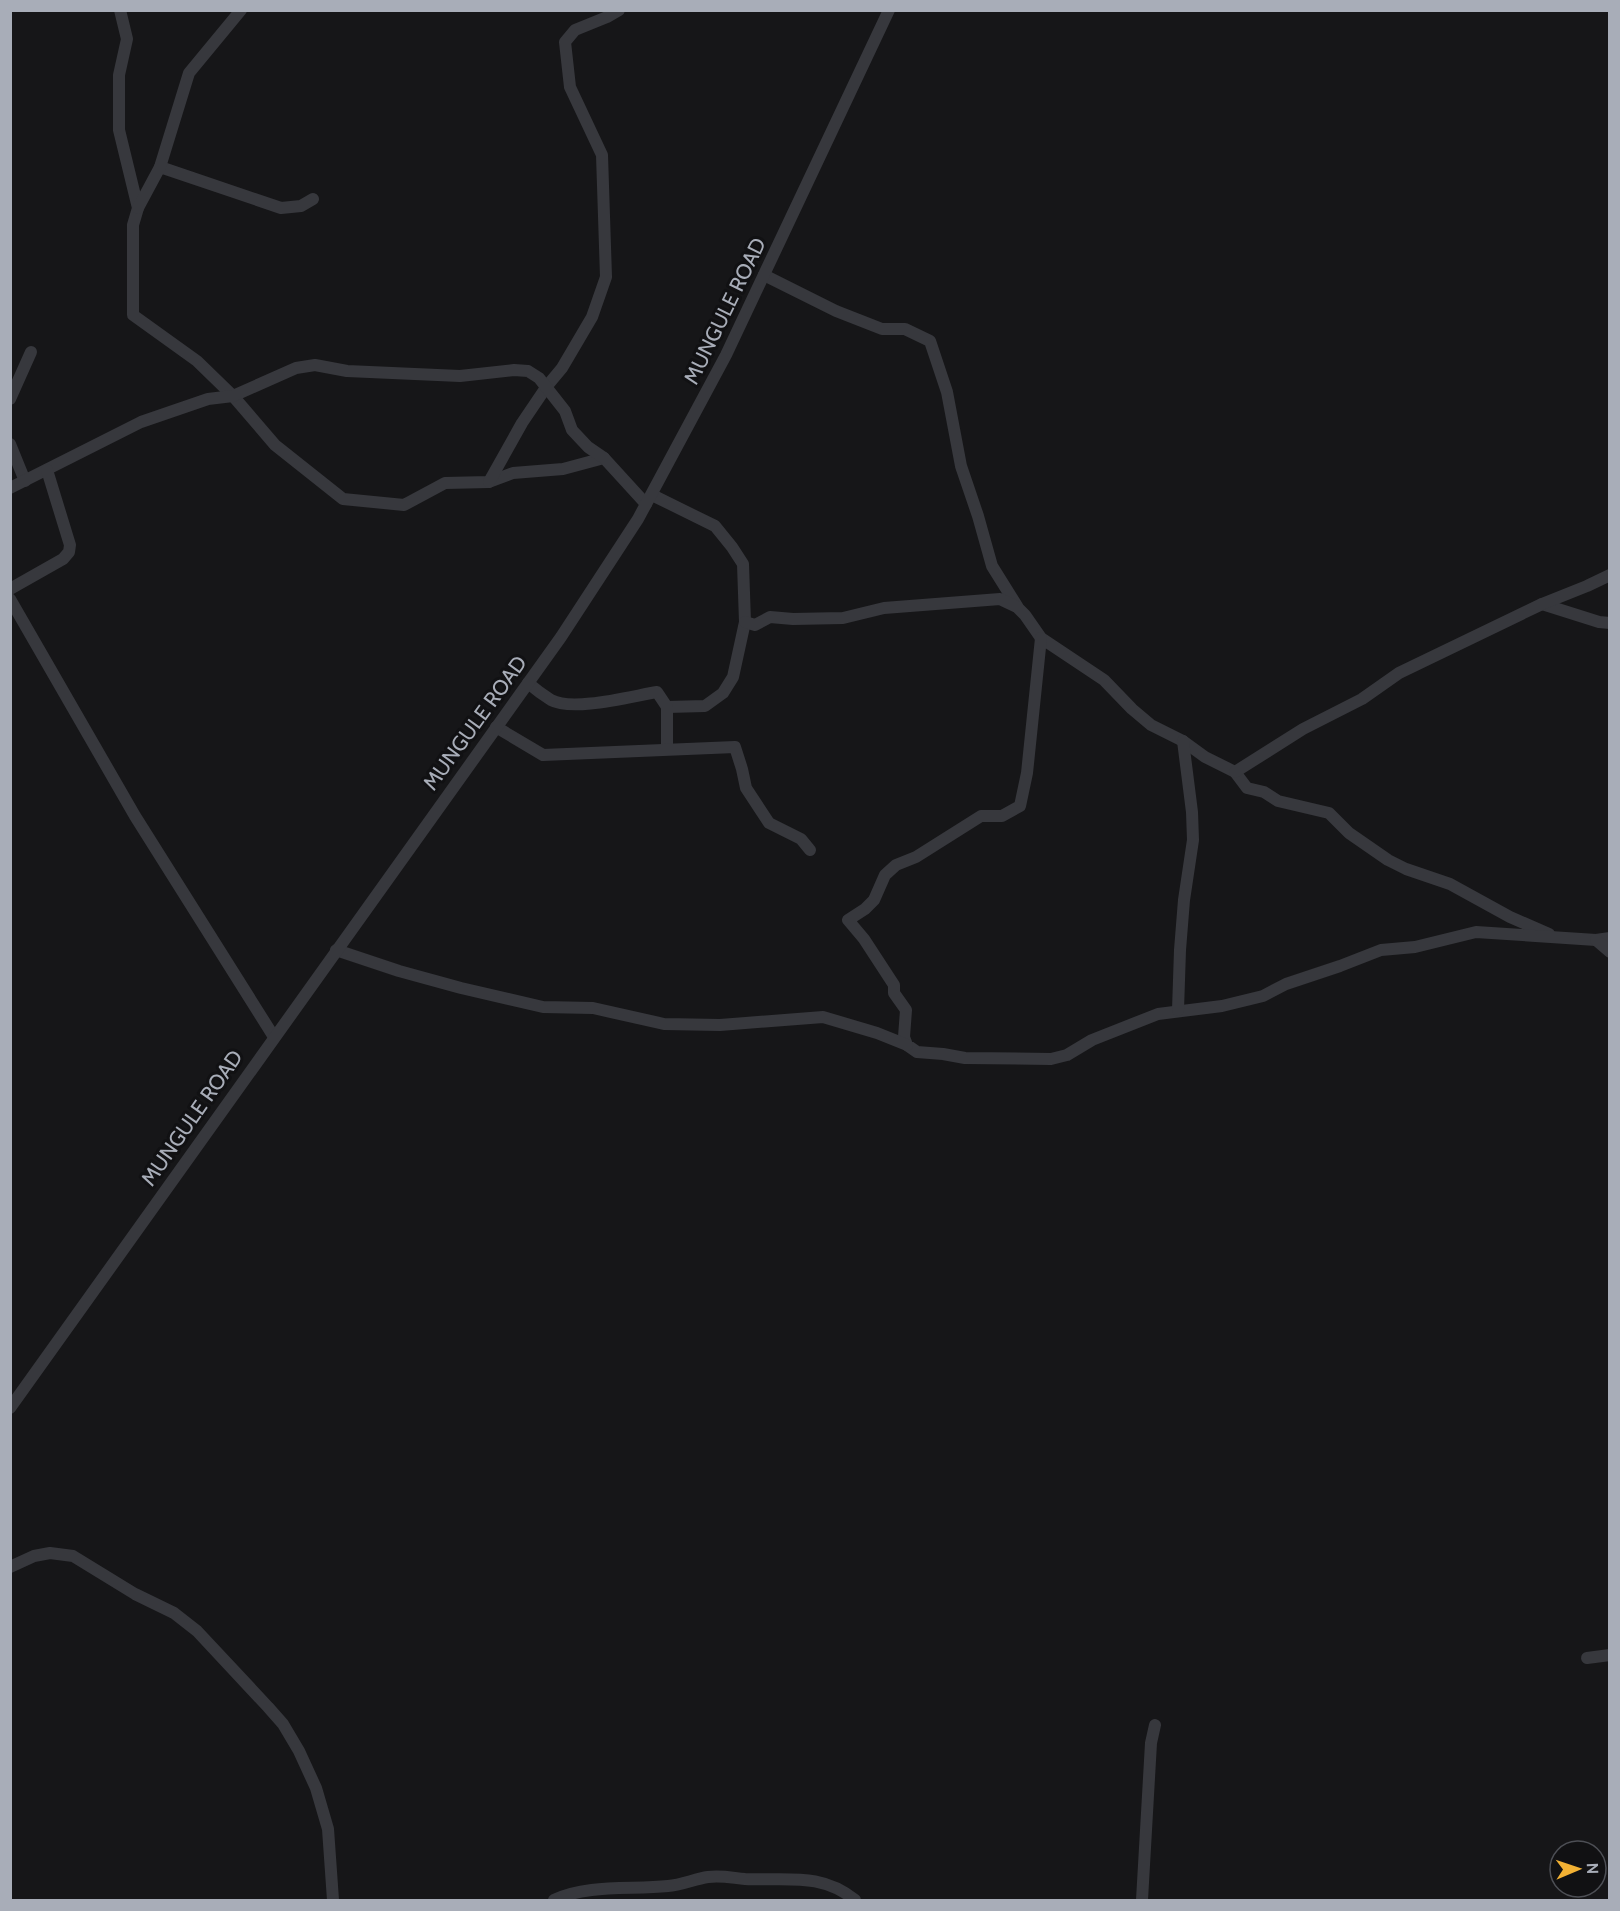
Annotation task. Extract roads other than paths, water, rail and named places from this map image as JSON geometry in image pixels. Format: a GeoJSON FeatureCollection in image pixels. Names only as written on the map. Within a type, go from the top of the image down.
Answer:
{"type":"FeatureCollection","features":[{"type":"Feature","properties":{"kind":"street"},"geometry":{"type":"LineString","coordinates":[[120,10],[127,39],[119,75],[119,130],[138,208]]}},
{"type":"Feature","properties":{"kind":"street"},"geometry":{"type":"LineString","coordinates":[[242,10],[189,74],[159,167],[138,208],[133,225],[133,315],[197,362],[233,396],[275,445],[343,499],[404,505],[445,483],[489,482],[513,473],[563,469],[604,458]]}},
{"type":"Feature","properties":{"kind":"street"},"geometry":{"type":"LineString","coordinates":[[489,482],[522,423],[562,368],[592,317],[606,277],[602,155],[570,87],[565,42],[575,30],[619,10]]}},
{"type":"Feature","properties":{"kind":"street","name":"MUNGULE ROAD"},"geometry":{"type":"LineString","coordinates":[[10,1407],[561,637],[649,500],[726,356],[888,10]]}},
{"type":"Feature","properties":{"kind":"street"},"geometry":{"type":"LineString","coordinates":[[159,167],[281,208],[301,206],[313,199]]}},
{"type":"Feature","properties":{"kind":"street"},"geometry":{"type":"LineString","coordinates":[[764,275],[882,329],[905,329],[930,341],[947,392],[961,466],[992,566],[1017,607],[1041,638],[1104,680],[1151,725],[1183,741],[1204,758],[1235,772],[1247,788],[1264,792],[1278,801],[1329,813],[1349,833],[1397,864],[1450,884],[1510,917],[1559,938]]}},
{"type":"Feature","properties":{"kind":"street"},"geometry":{"type":"LineString","coordinates":[[10,399],[31,352]]}},
{"type":"Feature","properties":{"kind":"street"},"geometry":{"type":"LineString","coordinates":[[10,488],[141,422],[208,399],[233,396],[296,368],[315,365],[346,371],[460,376],[514,370],[528,371],[547,386],[565,411],[572,430],[588,447],[604,458],[649,500],[715,526],[743,564],[745,622],[733,677],[723,693],[705,706],[667,707]]}},
{"type":"Feature","properties":{"kind":"street"},"geometry":{"type":"LineString","coordinates":[[10,444],[25,481]]}},
{"type":"Feature","properties":{"kind":"street"},"geometry":{"type":"LineString","coordinates":[[10,590],[63,559],[69,552],[70,545],[47,470]]}},
{"type":"Feature","properties":{"kind":"street"},"geometry":{"type":"LineString","coordinates":[[1235,772],[1303,729],[1362,699],[1399,673],[1610,574]]}},
{"type":"Feature","properties":{"kind":"street"},"geometry":{"type":"LineString","coordinates":[[10,599],[135,816],[274,1037]]}},
{"type":"Feature","properties":{"kind":"street"},"geometry":{"type":"LineString","coordinates":[[745,622],[755,625],[770,617],[843,618],[884,608],[981,600],[1000,599],[1017,607]]}},
{"type":"Feature","properties":{"kind":"street"},"geometry":{"type":"LineString","coordinates":[[1542,604],[1599,622],[1610,623]]}},
{"type":"Feature","properties":{"kind":"street"},"geometry":{"type":"LineString","coordinates":[[907,1045],[904,1037],[906,1010],[894,993],[894,985],[864,939],[848,920],[874,900],[885,875],[896,865],[916,857],[981,816],[1002,816],[1020,806],[1027,773],[1041,638]]}},
{"type":"Feature","properties":{"kind":"street"},"geometry":{"type":"LineString","coordinates":[[528,683],[552,700],[570,705],[657,692],[667,707],[667,749]]}},
{"type":"Feature","properties":{"kind":"street"},"geometry":{"type":"LineString","coordinates":[[496,727],[543,755],[735,747],[746,788],[769,823],[801,839],[810,850]]}},
{"type":"Feature","properties":{"kind":"street"},"geometry":{"type":"LineString","coordinates":[[1178,1010],[1180,940],[1193,840],[1192,812],[1183,741]]}},
{"type":"Feature","properties":{"kind":"street"},"geometry":{"type":"LineString","coordinates":[[336,950],[399,971],[543,1007],[592,1008],[664,1024],[720,1025],[823,1017],[877,1033],[907,1045],[917,1052],[965,1058],[1051,1059],[1066,1055],[1092,1040],[1158,1014],[1222,1006],[1263,996],[1286,984],[1381,950],[1414,947],[1476,932],[1596,940],[1610,938]]}},
{"type":"Feature","properties":{"kind":"street"},"geometry":{"type":"LineString","coordinates":[[1596,940],[1610,951]]}},
{"type":"Feature","properties":{"kind":"street"},"geometry":{"type":"LineString","coordinates":[[10,1567],[34,1556],[50,1553],[73,1556],[135,1594],[174,1613],[197,1631],[283,1724],[299,1751],[316,1788],[328,1829],[333,1900]]}},
{"type":"Feature","properties":{"kind":"street"},"geometry":{"type":"LineString","coordinates":[[1587,1658],[1610,1655]]}},
{"type":"Feature","properties":{"kind":"street"},"geometry":{"type":"LineString","coordinates":[[1142,1900],[1151,1743],[1155,1725]]}},
{"type":"Feature","properties":{"kind":"street"},"geometry":{"type":"LineString","coordinates":[[554,1900],[570,1893],[670,1886],[724,1876],[743,1879],[819,1881],[855,1900]]}}]}
